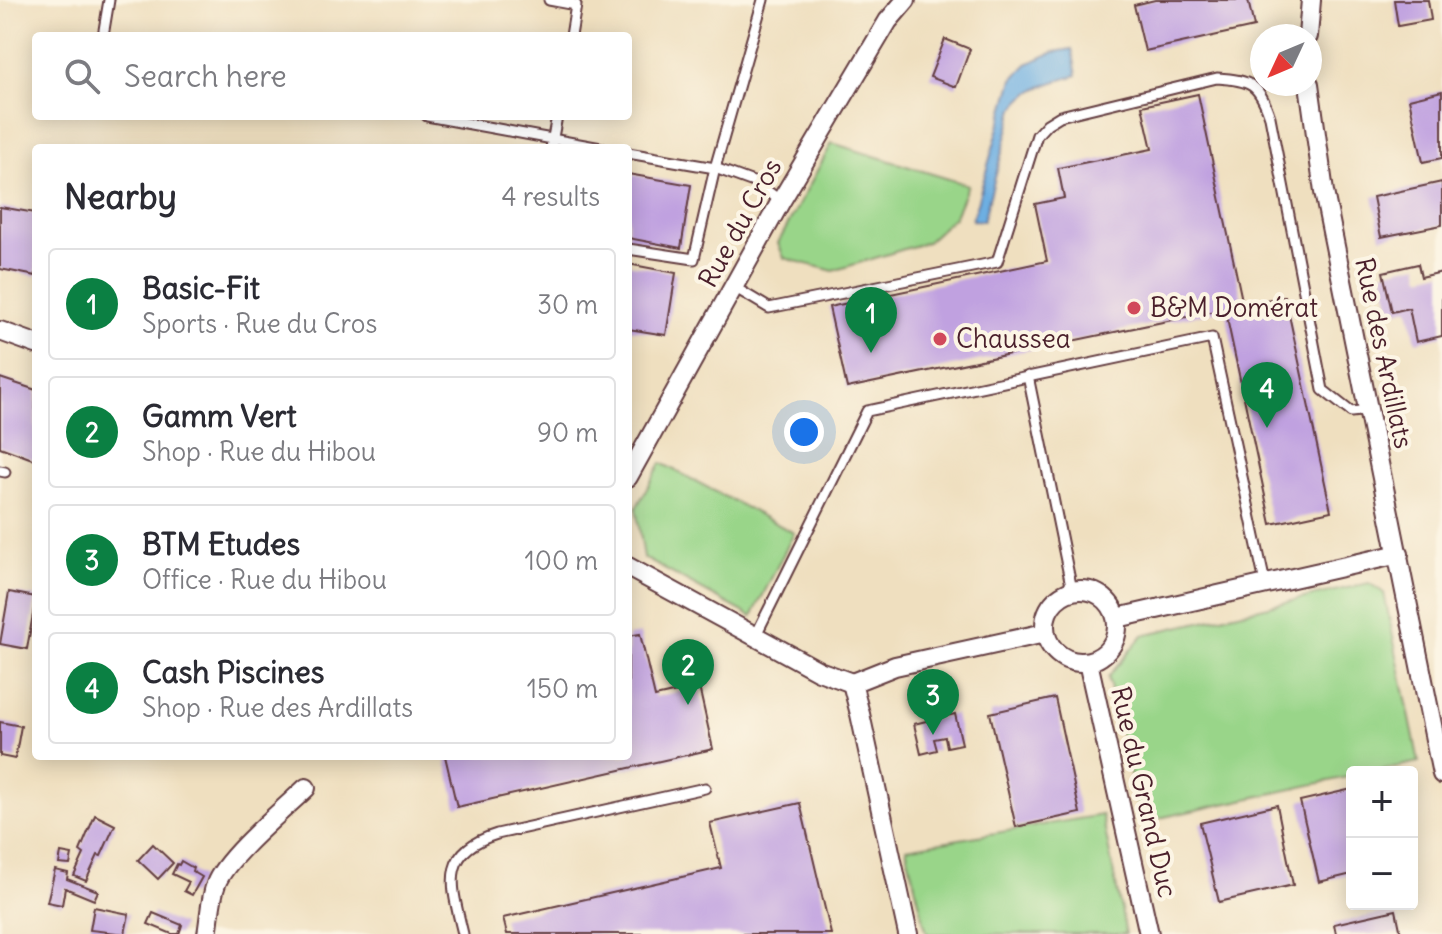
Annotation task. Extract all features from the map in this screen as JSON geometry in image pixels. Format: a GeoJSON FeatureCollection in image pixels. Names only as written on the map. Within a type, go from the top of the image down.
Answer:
{"type":"FeatureCollection","features":[{"type":"Feature","properties":{"kind":"street","name":"Rue du Cros"},"geometry":{"type":"LineString","coordinates":[[632,470],[781,201],[888,21],[906,0]]}},
{"type":"Feature","properties":{"kind":"street"},"geometry":{"type":"LineString","coordinates":[[1309,24],[1311,0]]}},
{"type":"Feature","properties":{"kind":"street","name":"Rue des Ardillats"},"geometry":{"type":"LineString","coordinates":[[1311,96],[1324,192],[1442,774]]}},
{"type":"Feature","properties":{"kind":"street"},"geometry":{"type":"LineString","coordinates":[[0,331],[32,343]]}},
{"type":"Feature","properties":{"kind":"street"},"geometry":{"type":"LineString","coordinates":[[1117,618],[1399,554]]}},
{"type":"Feature","properties":{"kind":"street"},"geometry":{"type":"LineString","coordinates":[[632,569],[819,671],[852,683],[895,666],[1045,633]]}},
{"type":"Feature","properties":{"kind":"street"},"geometry":{"type":"LineString","coordinates":[[1084,589],[1105,598],[1117,618],[1114,641],[1099,658],[1088,662],[1065,659],[1056,653],[1045,633],[1044,622],[1053,601],[1072,590],[1084,589]]}},
{"type":"Feature","properties":{"kind":"street","name":"Rue du Grand Duc"},"geometry":{"type":"LineString","coordinates":[[1088,662],[1149,934]]}},
{"type":"Feature","properties":{"kind":"street"},"geometry":{"type":"LineString","coordinates":[[852,683],[908,934]]}},
{"type":"Feature","properties":{"kind":"street"},"geometry":{"type":"LineString","coordinates":[[207,934],[216,885],[223,871],[306,788]]}},
{"type":"Feature","properties":{"kind":"lane"},"geometry":{"type":"LineString","coordinates":[[104,32],[109,0]]}},
{"type":"Feature","properties":{"kind":"lane"},"geometry":{"type":"LineString","coordinates":[[549,0],[576,5],[572,32]]}},
{"type":"Feature","properties":{"kind":"lane"},"geometry":{"type":"LineString","coordinates":[[632,250],[694,259],[715,168],[763,0]]}},
{"type":"Feature","properties":{"kind":"lane"},"geometry":{"type":"LineString","coordinates":[[733,287],[769,308],[997,262],[1033,146],[1037,135],[1047,124],[1060,116],[1217,78],[1240,79],[1264,98],[1270,117],[1323,390],[1351,412],[1369,410]]}},
{"type":"Feature","properties":{"kind":"lane"},"geometry":{"type":"LineString","coordinates":[[445,120],[552,144],[556,120]]}},
{"type":"Feature","properties":{"kind":"lane"},"geometry":{"type":"LineString","coordinates":[[632,154],[715,168],[756,183],[781,201]]}},
{"type":"Feature","properties":{"kind":"lane"},"geometry":{"type":"LineString","coordinates":[[755,637],[867,411],[1212,338],[1265,583]]}},
{"type":"Feature","properties":{"kind":"lane"},"geometry":{"type":"LineString","coordinates":[[1028,376],[1072,590]]}},
{"type":"Feature","properties":{"kind":"lane"},"geometry":{"type":"LineString","coordinates":[[463,934],[452,887],[455,866],[461,855],[479,840],[705,788]]}},
{"type":"Feature","properties":{"kind":"green space"},"geometry":{"type":"Polygon","coordinates":[[[832,143],[968,185],[955,216],[927,242],[833,271],[784,258],[778,243],[832,143]]]}},
{"type":"Feature","properties":{"kind":"green space"},"geometry":{"type":"Polygon","coordinates":[[[661,463],[794,533],[752,617],[644,558],[636,508],[661,463]]]}},
{"type":"Feature","properties":{"kind":"green space"},"geometry":{"type":"Polygon","coordinates":[[[1369,583],[1384,593],[1419,762],[1400,766],[1346,766],[1346,777],[1141,822],[1108,677],[1143,635],[1369,583]]]}},
{"type":"Feature","properties":{"kind":"green space"},"geometry":{"type":"Polygon","coordinates":[[[1102,815],[1126,934],[927,934],[906,848],[1102,815]]]}},
{"type":"Feature","properties":{"kind":"water"},"geometry":{"type":"Polygon","coordinates":[[[1072,49],[1077,75],[1034,90],[1014,109],[983,221],[972,220],[1013,79],[1027,64],[1054,52],[1072,49]]]}},
{"type":"Feature","properties":{"kind":"building"},"geometry":{"type":"Polygon","coordinates":[[[1155,0],[1248,0],[1253,24],[1250,24],[1250,28],[1145,51],[1134,5],[1155,0]]]}},
{"type":"Feature","properties":{"kind":"building"},"geometry":{"type":"Polygon","coordinates":[[[1394,0],[1428,0],[1431,20],[1398,26],[1394,0]]]}},
{"type":"Feature","properties":{"kind":"building"},"geometry":{"type":"Polygon","coordinates":[[[945,39],[970,49],[956,87],[930,77],[945,39]]]}},
{"type":"Feature","properties":{"kind":"building"},"geometry":{"type":"Polygon","coordinates":[[[1442,91],[1442,158],[1423,162],[1409,99],[1442,91]]]}},
{"type":"Feature","properties":{"kind":"building"},"geometry":{"type":"Polygon","coordinates":[[[1198,94],[1243,305],[1285,296],[1331,511],[1271,524],[1225,309],[847,388],[829,307],[1047,261],[1035,204],[1064,198],[1058,168],[1152,149],[1142,106],[1198,94]]]}},
{"type":"Feature","properties":{"kind":"building"},"geometry":{"type":"Polygon","coordinates":[[[632,175],[691,185],[681,248],[632,239],[632,175]]]}},
{"type":"Feature","properties":{"kind":"building"},"geometry":{"type":"Polygon","coordinates":[[[1442,182],[1442,225],[1381,237],[1373,197],[1442,182]]]}},
{"type":"Feature","properties":{"kind":"building"},"geometry":{"type":"Polygon","coordinates":[[[0,207],[32,212],[32,275],[0,269],[0,207]]]}},
{"type":"Feature","properties":{"kind":"building"},"geometry":{"type":"Polygon","coordinates":[[[1418,264],[1421,277],[1442,272],[1442,336],[1416,342],[1409,308],[1392,312],[1383,272],[1418,264]]]}},
{"type":"Feature","properties":{"kind":"building"},"geometry":{"type":"Polygon","coordinates":[[[632,265],[676,273],[666,335],[632,330],[632,265]]]}},
{"type":"Feature","properties":{"kind":"building"},"geometry":{"type":"Polygon","coordinates":[[[0,378],[32,389],[32,459],[0,447],[0,378]]]}},
{"type":"Feature","properties":{"kind":"building"},"geometry":{"type":"Polygon","coordinates":[[[9,592],[32,596],[27,649],[0,644],[9,592]]]}},
{"type":"Feature","properties":{"kind":"building"},"geometry":{"type":"Polygon","coordinates":[[[640,634],[655,697],[699,687],[713,749],[457,807],[446,760],[632,760],[632,635],[640,634]]]}},
{"type":"Feature","properties":{"kind":"building"},"geometry":{"type":"Polygon","coordinates":[[[1055,698],[1080,813],[1016,827],[990,713],[1055,698]]]}},
{"type":"Feature","properties":{"kind":"building"},"geometry":{"type":"Polygon","coordinates":[[[955,714],[962,744],[947,747],[945,737],[934,739],[937,750],[921,754],[914,724],[955,714]]]}},
{"type":"Feature","properties":{"kind":"building"},"geometry":{"type":"Polygon","coordinates":[[[0,722],[21,726],[15,759],[0,756],[0,722]]]}},
{"type":"Feature","properties":{"kind":"building"},"geometry":{"type":"Polygon","coordinates":[[[1346,790],[1346,875],[1319,882],[1300,801],[1346,790]]]}},
{"type":"Feature","properties":{"kind":"building"},"geometry":{"type":"Polygon","coordinates":[[[800,803],[831,934],[507,934],[503,918],[721,868],[710,823],[800,803]]]}},
{"type":"Feature","properties":{"kind":"building"},"geometry":{"type":"Polygon","coordinates":[[[1277,805],[1293,885],[1219,902],[1200,823],[1277,805]]]}},
{"type":"Feature","properties":{"kind":"building"},"geometry":{"type":"Polygon","coordinates":[[[95,815],[115,825],[86,881],[74,876],[84,854],[80,851],[95,815]]]}},
{"type":"Feature","properties":{"kind":"building"},"geometry":{"type":"Polygon","coordinates":[[[153,844],[173,863],[158,879],[138,860],[153,844]]]}},
{"type":"Feature","properties":{"kind":"building"},"geometry":{"type":"Polygon","coordinates":[[[61,853],[72,855],[70,865],[59,864],[61,853]]]}},
{"type":"Feature","properties":{"kind":"building"},"geometry":{"type":"Polygon","coordinates":[[[181,861],[202,877],[192,895],[184,891],[189,882],[172,874],[181,861]]]}},
{"type":"Feature","properties":{"kind":"building"},"geometry":{"type":"Polygon","coordinates":[[[55,870],[68,873],[67,879],[98,891],[94,900],[65,888],[62,905],[47,902],[55,870]]]}},
{"type":"Feature","properties":{"kind":"building"},"geometry":{"type":"Polygon","coordinates":[[[94,907],[129,914],[125,934],[90,930],[94,907]]]}},
{"type":"Feature","properties":{"kind":"building"},"geometry":{"type":"Polygon","coordinates":[[[1396,910],[1401,934],[1336,934],[1334,924],[1396,910]]]}},
{"type":"Feature","properties":{"kind":"building"},"geometry":{"type":"Polygon","coordinates":[[[153,913],[182,925],[179,934],[148,924],[153,913]]]}},
{"type":"Feature","properties":{"kind":"place","name":"B&M Domérat"},"geometry":{"type":"Point","coordinates":[1134,308]}},
{"type":"Feature","properties":{"kind":"place","name":"Chaussea"},"geometry":{"type":"Point","coordinates":[940,339]}},
{"type":"Feature","properties":{"kind":"place","name":"Basic-Fit"},"geometry":{"type":"Point","coordinates":[871,353]}},
{"type":"Feature","properties":{"kind":"place","name":"Cash Piscines"},"geometry":{"type":"Point","coordinates":[1267,428]}},
{"type":"Feature","properties":{"kind":"place","name":"Gamm Vert"},"geometry":{"type":"Point","coordinates":[688,705]}},
{"type":"Feature","properties":{"kind":"place","name":"BTM Etudes"},"geometry":{"type":"Point","coordinates":[933,735]}}]}
